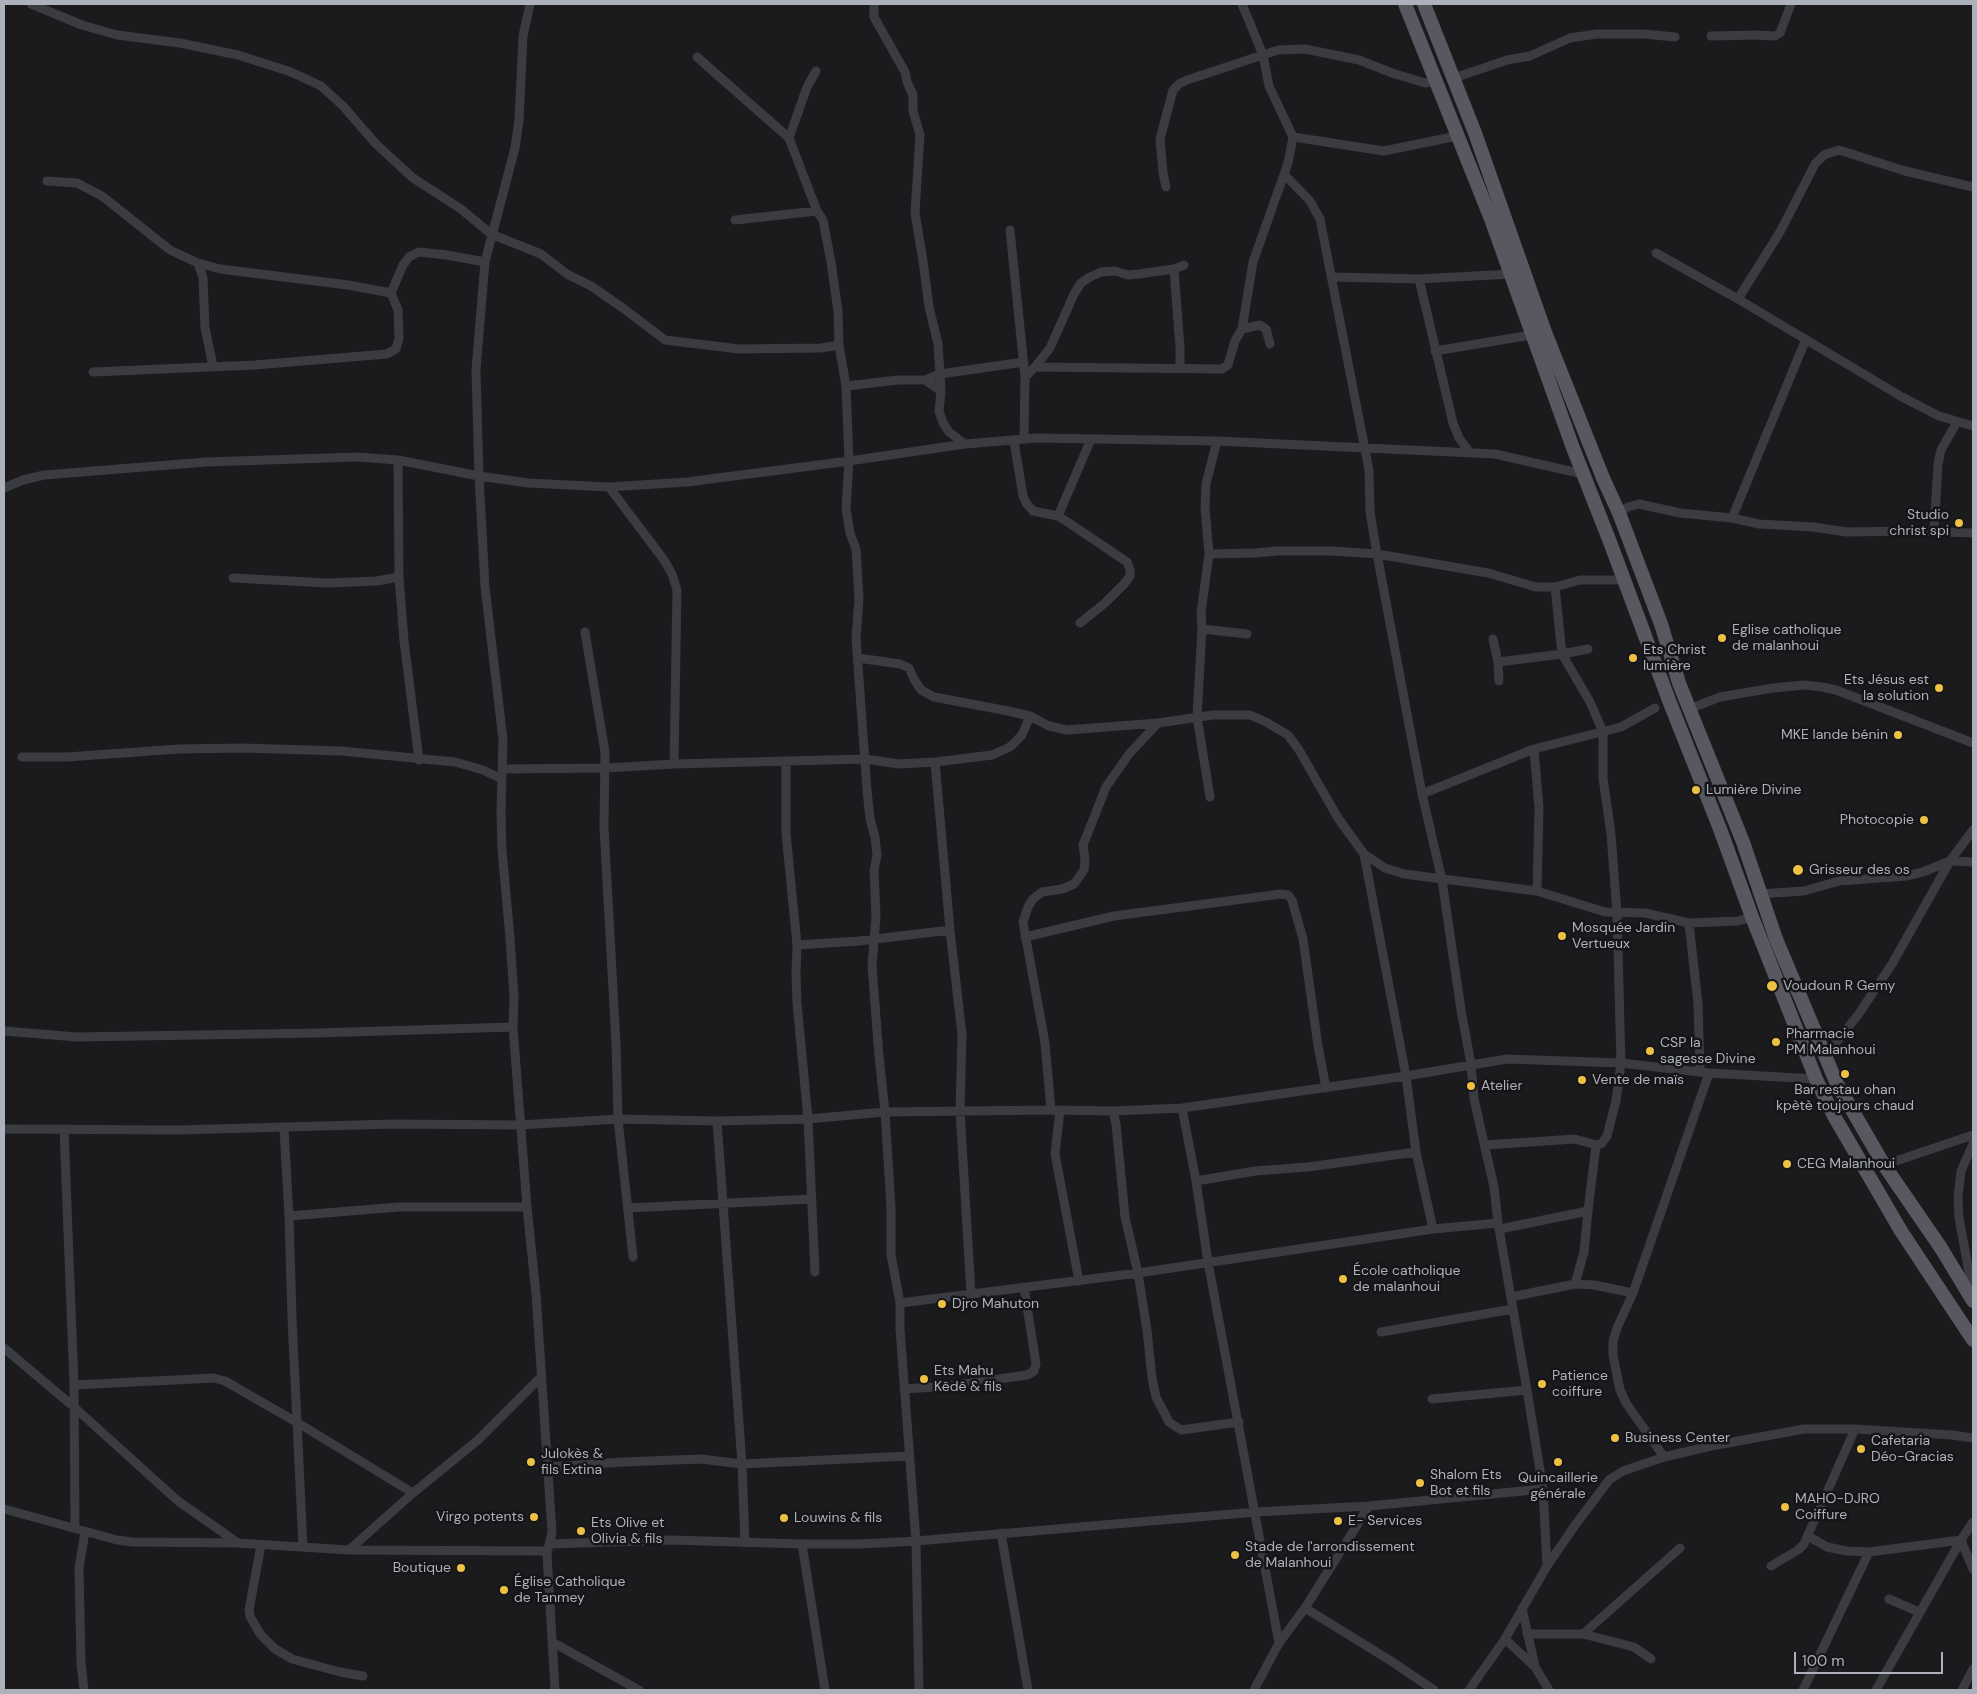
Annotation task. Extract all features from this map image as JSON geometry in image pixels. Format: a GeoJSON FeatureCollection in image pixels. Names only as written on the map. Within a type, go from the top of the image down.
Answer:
{"type":"FeatureCollection","features":[{"type":"Feature","properties":{"kind":"main road"},"geometry":{"type":"LineString","coordinates":[[1405,4],[1491,219],[1531,335],[1583,474],[1752,917],[1816,1078],[1834,1116],[1901,1232],[1973,1340]]}},
{"type":"Feature","properties":{"kind":"main road"},"geometry":{"type":"LineString","coordinates":[[1424,4],[1482,151],[1545,332],[1603,478],[1619,513],[1661,624],[1689,709],[1718,778],[1776,939],[1846,1101],[1884,1165],[1941,1248],[1973,1301]]}},
{"type":"Feature","properties":{"kind":"street"},"geometry":{"type":"LineString","coordinates":[[31,4],[82,25],[117,35],[180,43],[238,55],[291,72],[321,86],[343,106],[376,144],[413,178],[461,209],[491,234],[541,254],[567,274],[591,286],[624,308],[665,340],[739,349],[821,348],[839,345]]}},
{"type":"Feature","properties":{"kind":"street"},"geometry":{"type":"LineString","coordinates":[[530,4],[524,36],[519,120],[515,148],[485,262],[476,370],[479,476],[487,613],[503,740],[502,850],[514,997],[513,1027],[527,1207],[536,1285],[551,1517],[548,1554],[555,1690]]}},
{"type":"Feature","properties":{"kind":"street"},"geometry":{"type":"LineString","coordinates":[[874,4],[874,17],[905,72],[913,95],[913,111],[920,135],[915,213],[922,253],[928,308],[938,344],[941,391],[939,411],[942,423],[949,432],[965,444]]}},
{"type":"Feature","properties":{"kind":"street"},"geometry":{"type":"LineString","coordinates":[[1036,367],[1222,369],[1228,365],[1235,341],[1242,329],[1252,262],[1284,174],[1293,137],[1269,86],[1263,55],[1242,4]]}},
{"type":"Feature","properties":{"kind":"street"},"geometry":{"type":"LineString","coordinates":[[1711,36],[1756,34],[1775,36],[1780,33],[1791,4]]}},
{"type":"Feature","properties":{"kind":"street"},"geometry":{"type":"LineString","coordinates":[[1454,78],[1507,60],[1530,56],[1570,38],[1597,34],[1644,34],[1675,37]]}},
{"type":"Feature","properties":{"kind":"street"},"geometry":{"type":"LineString","coordinates":[[1166,187],[1160,139],[1173,90],[1187,80],[1278,50],[1305,49],[1359,60],[1425,83],[1435,81]]}},
{"type":"Feature","properties":{"kind":"street"},"geometry":{"type":"LineString","coordinates":[[696,57],[789,138],[817,211],[823,220],[838,311],[839,345],[846,386],[849,461],[846,508],[850,534],[856,549],[859,599],[856,638],[870,819],[875,836],[877,855],[874,871],[876,900],[872,966],[879,1056],[886,1112],[891,1207],[891,1256],[900,1303],[899,1322],[916,1541],[919,1690]]}},
{"type":"Feature","properties":{"kind":"street"},"geometry":{"type":"LineString","coordinates":[[789,138],[807,87],[816,71]]}},
{"type":"Feature","properties":{"kind":"street"},"geometry":{"type":"LineString","coordinates":[[1293,137],[1384,151],[1458,136]]}},
{"type":"Feature","properties":{"kind":"street"},"geometry":{"type":"LineString","coordinates":[[1738,298],[1780,232],[1814,164],[1824,155],[1839,150],[1905,171],[1972,185]]}},
{"type":"Feature","properties":{"kind":"street"},"geometry":{"type":"LineString","coordinates":[[1284,174],[1310,201],[1318,214],[1325,240],[1369,470],[1370,512],[1377,554],[1422,794],[1442,880],[1471,1064],[1474,1099],[1494,1187],[1510,1297],[1527,1390],[1543,1489],[1547,1566]]}},
{"type":"Feature","properties":{"kind":"street"},"geometry":{"type":"LineString","coordinates":[[47,180],[77,183],[102,196],[170,250],[198,263],[220,269],[348,285],[391,293]]}},
{"type":"Feature","properties":{"kind":"street"},"geometry":{"type":"LineString","coordinates":[[735,220],[817,211]]}},
{"type":"Feature","properties":{"kind":"street"},"geometry":{"type":"LineString","coordinates":[[1010,230],[1024,362],[1024,438]]}},
{"type":"Feature","properties":{"kind":"street"},"geometry":{"type":"LineString","coordinates":[[93,372],[255,365],[387,354],[396,349],[399,338],[398,310],[391,293],[408,257],[419,252],[447,254],[485,262]]}},
{"type":"Feature","properties":{"kind":"street"},"geometry":{"type":"LineString","coordinates":[[1656,253],[1738,298],[1902,397],[1924,409],[1973,426]]}},
{"type":"Feature","properties":{"kind":"street"},"geometry":{"type":"LineString","coordinates":[[198,263],[203,278],[204,328],[213,366]]}},
{"type":"Feature","properties":{"kind":"street"},"geometry":{"type":"LineString","coordinates":[[1025,377],[1036,367],[1050,348],[1081,283],[1090,276],[1101,272],[1115,271],[1128,275],[1139,274],[1174,269],[1184,265]]}},
{"type":"Feature","properties":{"kind":"street"},"geometry":{"type":"LineString","coordinates":[[1174,269],[1180,368]]}},
{"type":"Feature","properties":{"kind":"street"},"geometry":{"type":"LineString","coordinates":[[1332,277],[1419,280],[1510,274]]}},
{"type":"Feature","properties":{"kind":"street"},"geometry":{"type":"LineString","coordinates":[[1419,280],[1453,423],[1459,438],[1470,453]]}},
{"type":"Feature","properties":{"kind":"street"},"geometry":{"type":"LineString","coordinates":[[1242,329],[1260,325],[1266,329],[1270,344]]}},
{"type":"Feature","properties":{"kind":"street"},"geometry":{"type":"LineString","coordinates":[[1435,351],[1531,335]]}},
{"type":"Feature","properties":{"kind":"street"},"geometry":{"type":"LineString","coordinates":[[1732,518],[1806,339]]}},
{"type":"Feature","properties":{"kind":"street"},"geometry":{"type":"LineString","coordinates":[[846,386],[898,380],[925,380],[940,374],[1024,362]]}},
{"type":"Feature","properties":{"kind":"street"},"geometry":{"type":"LineString","coordinates":[[925,380],[941,391]]}},
{"type":"Feature","properties":{"kind":"street"},"geometry":{"type":"LineString","coordinates":[[1934,532],[1938,464],[1941,450],[1957,422]]}},
{"type":"Feature","properties":{"kind":"street"},"geometry":{"type":"LineString","coordinates":[[4,488],[23,480],[44,475],[206,462],[357,457],[398,460],[479,476],[528,483],[609,487],[686,482],[965,444],[1014,441],[1024,438],[1217,441],[1494,454],[1583,474]]}},
{"type":"Feature","properties":{"kind":"street"},"geometry":{"type":"LineString","coordinates":[[1058,516],[1091,439]]}},
{"type":"Feature","properties":{"kind":"street"},"geometry":{"type":"LineString","coordinates":[[1014,441],[1026,504],[1033,511],[1058,516],[1127,562],[1130,570],[1130,576],[1124,584],[1080,624]]}},
{"type":"Feature","properties":{"kind":"street"},"geometry":{"type":"LineString","coordinates":[[1210,797],[1197,717],[1202,596],[1209,554],[1205,507],[1206,484],[1217,441]]}},
{"type":"Feature","properties":{"kind":"street"},"geometry":{"type":"LineString","coordinates":[[398,460],[399,577],[404,641],[419,760]]}},
{"type":"Feature","properties":{"kind":"street"},"geometry":{"type":"LineString","coordinates":[[609,487],[664,560],[672,574],[677,590],[674,764]]}},
{"type":"Feature","properties":{"kind":"street"},"geometry":{"type":"LineString","coordinates":[[1619,513],[1628,507],[1639,504],[1680,513],[1732,518],[1759,524],[1847,532],[1973,533]]}},
{"type":"Feature","properties":{"kind":"street"},"geometry":{"type":"LineString","coordinates":[[1209,554],[1294,551],[1377,554],[1488,572],[1536,587],[1555,587],[1580,580],[1624,580]]}},
{"type":"Feature","properties":{"kind":"street"},"geometry":{"type":"LineString","coordinates":[[233,578],[319,583],[368,582],[399,577]]}},
{"type":"Feature","properties":{"kind":"street"},"geometry":{"type":"LineString","coordinates":[[1485,1145],[1575,1140],[1601,1144],[1607,1136],[1616,1101],[1621,1063],[1617,913],[1611,834],[1603,778],[1603,732],[1590,702],[1562,654],[1555,587]]}},
{"type":"Feature","properties":{"kind":"street"},"geometry":{"type":"LineString","coordinates":[[1202,629],[1247,634]]}},
{"type":"Feature","properties":{"kind":"street"},"geometry":{"type":"LineString","coordinates":[[585,632],[606,768],[604,827],[616,1043],[618,1119],[634,1257]]}},
{"type":"Feature","properties":{"kind":"street"},"geometry":{"type":"LineString","coordinates":[[1493,639],[1498,662],[1499,682]]}},
{"type":"Feature","properties":{"kind":"street"},"geometry":{"type":"LineString","coordinates":[[1498,662],[1588,649]]}},
{"type":"Feature","properties":{"kind":"street"},"geometry":{"type":"LineString","coordinates":[[858,658],[900,664],[909,668],[921,690],[934,697],[1030,716],[1049,726],[1068,730],[1158,723],[1213,715],[1250,715],[1288,735],[1299,750],[1338,818],[1364,854],[1385,868],[1404,874],[1537,891],[1605,912],[1645,913],[1689,923],[1738,921],[1752,917]]}},
{"type":"Feature","properties":{"kind":"street"},"geometry":{"type":"LineString","coordinates":[[1689,709],[1720,697],[1773,688],[1804,685],[1822,687],[1836,690],[1973,742]]}},
{"type":"Feature","properties":{"kind":"street"},"geometry":{"type":"LineString","coordinates":[[1422,794],[1534,750],[1621,728],[1655,708]]}},
{"type":"Feature","properties":{"kind":"street"},"geometry":{"type":"LineString","coordinates":[[504,769],[606,768],[674,764],[865,759],[899,764],[935,762],[992,755],[1010,747],[1022,735],[1030,716]]}},
{"type":"Feature","properties":{"kind":"street"},"geometry":{"type":"LineString","coordinates":[[1079,1281],[1055,1154],[1055,1110],[1023,922],[1033,899],[1042,892],[1062,889],[1074,884],[1084,870],[1083,845],[1106,787],[1129,754],[1158,723]]}},
{"type":"Feature","properties":{"kind":"street"},"geometry":{"type":"LineString","coordinates":[[22,757],[66,757],[179,749],[242,748],[341,751],[462,764],[483,770],[502,779]]}},
{"type":"Feature","properties":{"kind":"street"},"geometry":{"type":"LineString","coordinates":[[1534,750],[1538,808],[1537,891]]}},
{"type":"Feature","properties":{"kind":"street"},"geometry":{"type":"LineString","coordinates":[[786,761],[786,833],[797,945],[797,1004],[808,1119],[815,1272]]}},
{"type":"Feature","properties":{"kind":"street"},"geometry":{"type":"LineString","coordinates":[[935,762],[950,930],[962,1035],[960,1112],[971,1294]]}},
{"type":"Feature","properties":{"kind":"street"},"geometry":{"type":"LineString","coordinates":[[1826,1055],[1858,1015],[1892,964],[1950,861],[1972,836]]}},
{"type":"Feature","properties":{"kind":"street"},"geometry":{"type":"LineString","coordinates":[[1364,854],[1406,1076],[1416,1152],[1433,1229]]}},
{"type":"Feature","properties":{"kind":"street"},"geometry":{"type":"LineString","coordinates":[[1760,894],[1804,891],[1839,881],[1906,876],[1923,872],[1950,861],[1973,862]]}},
{"type":"Feature","properties":{"kind":"street"},"geometry":{"type":"LineString","coordinates":[[1025,937],[1114,916],[1288,894],[1292,900],[1303,939],[1326,1088]]}},
{"type":"Feature","properties":{"kind":"street"},"geometry":{"type":"LineString","coordinates":[[1664,1457],[1626,1403],[1616,1376],[1613,1341],[1633,1293],[1704,1072],[1689,923]]}},
{"type":"Feature","properties":{"kind":"street"},"geometry":{"type":"LineString","coordinates":[[797,945],[875,940],[950,930]]}},
{"type":"Feature","properties":{"kind":"street"},"geometry":{"type":"LineString","coordinates":[[4,1031],[77,1037],[317,1033],[513,1027]]}},
{"type":"Feature","properties":{"kind":"street"},"geometry":{"type":"LineString","coordinates":[[4,1129],[178,1130],[284,1129],[394,1124],[520,1125],[618,1119],[717,1121],[808,1119],[886,1112],[1113,1111],[1182,1108],[1406,1076],[1507,1059],[1621,1063],[1704,1072],[1816,1078]]}},
{"type":"Feature","properties":{"kind":"street"},"geometry":{"type":"LineString","coordinates":[[1182,1108],[1196,1181],[1208,1262],[1279,1643]]}},
{"type":"Feature","properties":{"kind":"street"},"geometry":{"type":"LineString","coordinates":[[1113,1111],[1116,1124],[1125,1217],[1138,1273],[1156,1397],[1169,1422],[1181,1430],[1239,1422]]}},
{"type":"Feature","properties":{"kind":"street"},"geometry":{"type":"LineString","coordinates":[[717,1121],[742,1464],[745,1543]]}},
{"type":"Feature","properties":{"kind":"street"},"geometry":{"type":"LineString","coordinates":[[64,1129],[74,1385],[75,1528]]}},
{"type":"Feature","properties":{"kind":"street"},"geometry":{"type":"LineString","coordinates":[[284,1129],[290,1216],[292,1318],[303,1547]]}},
{"type":"Feature","properties":{"kind":"street"},"geometry":{"type":"LineString","coordinates":[[1884,1165],[1973,1135]]}},
{"type":"Feature","properties":{"kind":"street"},"geometry":{"type":"LineString","coordinates":[[1574,1284],[1584,1252],[1596,1144]]}},
{"type":"Feature","properties":{"kind":"street"},"geometry":{"type":"LineString","coordinates":[[1973,1144],[1961,1172],[1958,1197],[1959,1218],[1973,1294]]}},
{"type":"Feature","properties":{"kind":"street"},"geometry":{"type":"LineString","coordinates":[[1196,1181],[1255,1171],[1308,1167],[1416,1152]]}},
{"type":"Feature","properties":{"kind":"street"},"geometry":{"type":"LineString","coordinates":[[628,1208],[812,1199]]}},
{"type":"Feature","properties":{"kind":"street"},"geometry":{"type":"LineString","coordinates":[[290,1216],[399,1207],[527,1207]]}},
{"type":"Feature","properties":{"kind":"street"},"geometry":{"type":"LineString","coordinates":[[900,1303],[1138,1273],[1433,1229],[1499,1226],[1588,1211]]}},
{"type":"Feature","properties":{"kind":"street"},"geometry":{"type":"LineString","coordinates":[[1510,1297],[1574,1284],[1594,1285],[1633,1293]]}},
{"type":"Feature","properties":{"kind":"street"},"geometry":{"type":"LineString","coordinates":[[904,1389],[950,1386],[1027,1375],[1034,1371],[1036,1364],[1024,1287]]}},
{"type":"Feature","properties":{"kind":"street"},"geometry":{"type":"LineString","coordinates":[[1381,1332],[1513,1309]]}},
{"type":"Feature","properties":{"kind":"street"},"geometry":{"type":"LineString","coordinates":[[4,1348],[178,1501],[238,1543]]}},
{"type":"Feature","properties":{"kind":"street"},"geometry":{"type":"LineString","coordinates":[[349,1550],[413,1493],[478,1440],[541,1377]]}},
{"type":"Feature","properties":{"kind":"street"},"geometry":{"type":"LineString","coordinates":[[74,1385],[214,1378],[234,1385],[413,1493]]}},
{"type":"Feature","properties":{"kind":"street"},"geometry":{"type":"LineString","coordinates":[[1432,1399],[1527,1390]]}},
{"type":"Feature","properties":{"kind":"street"},"geometry":{"type":"LineString","coordinates":[[1469,1690],[1505,1639],[1547,1566],[1589,1505],[1615,1475],[1664,1457],[1804,1428],[1952,1434],[1973,1438]]}},
{"type":"Feature","properties":{"kind":"street"},"geometry":{"type":"LineString","coordinates":[[1771,1566],[1798,1550],[1808,1536],[1855,1429]]}},
{"type":"Feature","properties":{"kind":"street"},"geometry":{"type":"LineString","coordinates":[[547,1467],[623,1462],[701,1460],[742,1464],[909,1456]]}},
{"type":"Feature","properties":{"kind":"street"},"geometry":{"type":"LineString","coordinates":[[550,1544],[671,1540],[802,1544],[861,1544],[916,1541],[1256,1512],[1369,1506],[1543,1489]]}},
{"type":"Feature","properties":{"kind":"street"},"geometry":{"type":"LineString","coordinates":[[1254,1690],[1279,1643],[1305,1608],[1369,1506]]}},
{"type":"Feature","properties":{"kind":"street"},"geometry":{"type":"LineString","coordinates":[[4,1509],[117,1540],[133,1542],[238,1543],[349,1550],[543,1551],[548,1554]]}},
{"type":"Feature","properties":{"kind":"street"},"geometry":{"type":"LineString","coordinates":[[1876,1690],[1919,1612],[1973,1522]]}},
{"type":"Feature","properties":{"kind":"street"},"geometry":{"type":"LineString","coordinates":[[84,1690],[81,1663],[79,1568],[86,1532]]}},
{"type":"Feature","properties":{"kind":"street"},"geometry":{"type":"LineString","coordinates":[[1001,1534],[1028,1690]]}},
{"type":"Feature","properties":{"kind":"street"},"geometry":{"type":"LineString","coordinates":[[1808,1536],[1827,1547],[1847,1552],[1869,1552],[1961,1540]]}},
{"type":"Feature","properties":{"kind":"street"},"geometry":{"type":"LineString","coordinates":[[1961,1540],[1973,1569]]}},
{"type":"Feature","properties":{"kind":"street"},"geometry":{"type":"LineString","coordinates":[[261,1544],[249,1610],[250,1616],[260,1634],[275,1649],[292,1659],[363,1676]]}},
{"type":"Feature","properties":{"kind":"street"},"geometry":{"type":"LineString","coordinates":[[802,1544],[824,1690]]}},
{"type":"Feature","properties":{"kind":"street"},"geometry":{"type":"LineString","coordinates":[[1583,1634],[1680,1548]]}},
{"type":"Feature","properties":{"kind":"street"},"geometry":{"type":"LineString","coordinates":[[1803,1690],[1869,1552]]}},
{"type":"Feature","properties":{"kind":"street"},"geometry":{"type":"LineString","coordinates":[[1889,1599],[1919,1612]]}},
{"type":"Feature","properties":{"kind":"street"},"geometry":{"type":"LineString","coordinates":[[1305,1608],[1391,1660],[1434,1690]]}},
{"type":"Feature","properties":{"kind":"street"},"geometry":{"type":"LineString","coordinates":[[1522,1608],[1536,1667],[1550,1690]]}},
{"type":"Feature","properties":{"kind":"street"},"geometry":{"type":"LineString","coordinates":[[1527,1634],[1583,1634],[1634,1647],[1651,1659]]}},
{"type":"Feature","properties":{"kind":"street"},"geometry":{"type":"LineString","coordinates":[[1505,1639],[1536,1667]]}},
{"type":"Feature","properties":{"kind":"street"},"geometry":{"type":"LineString","coordinates":[[552,1642],[639,1690]]}},
{"type":"Feature","properties":{"kind":"street"},"geometry":{"type":"LineString","coordinates":[[1962,1690],[1973,1669]]}},
{"type":"Feature","properties":{"kind":"place","name":"Studio christ spi"},"geometry":{"type":"Point","coordinates":[1959,523]}},
{"type":"Feature","properties":{"kind":"place","name":"Eglise catholique de malanhoui"},"geometry":{"type":"Point","coordinates":[1722,638]}},
{"type":"Feature","properties":{"kind":"place","name":"Ets Christ lumière"},"geometry":{"type":"Point","coordinates":[1633,658]}},
{"type":"Feature","properties":{"kind":"place","name":"Ets Jésus est la solution"},"geometry":{"type":"Point","coordinates":[1939,688]}},
{"type":"Feature","properties":{"kind":"place","name":"MKE lande bénin"},"geometry":{"type":"Point","coordinates":[1898,735]}},
{"type":"Feature","properties":{"kind":"place","name":"Lumière Divine"},"geometry":{"type":"Point","coordinates":[1696,790]}},
{"type":"Feature","properties":{"kind":"place","name":"Photocopie"},"geometry":{"type":"Point","coordinates":[1924,820]}},
{"type":"Feature","properties":{"kind":"place","name":"Grisseur des os"},"geometry":{"type":"Point","coordinates":[1798,870]}},
{"type":"Feature","properties":{"kind":"place","name":"Mosquée Jardin Vertueux"},"geometry":{"type":"Point","coordinates":[1562,936]}},
{"type":"Feature","properties":{"kind":"place","name":"Voudoun R Gemy"},"geometry":{"type":"Point","coordinates":[1772,986]}},
{"type":"Feature","properties":{"kind":"place","name":"Pharmacie PM Malanhoui"},"geometry":{"type":"Point","coordinates":[1776,1042]}},
{"type":"Feature","properties":{"kind":"place","name":"CSP la sagesse Divine"},"geometry":{"type":"Point","coordinates":[1650,1051]}},
{"type":"Feature","properties":{"kind":"place","name":"Bar restau ohan kpètè toujours chaud"},"geometry":{"type":"Point","coordinates":[1845,1074]}},
{"type":"Feature","properties":{"kind":"place","name":"Vente de maïs"},"geometry":{"type":"Point","coordinates":[1582,1080]}},
{"type":"Feature","properties":{"kind":"place","name":"Atelier"},"geometry":{"type":"Point","coordinates":[1471,1086]}},
{"type":"Feature","properties":{"kind":"place","name":"CEG Malanhoui"},"geometry":{"type":"Point","coordinates":[1787,1164]}},
{"type":"Feature","properties":{"kind":"place","name":"École catholique de malanhoui"},"geometry":{"type":"Point","coordinates":[1343,1279]}},
{"type":"Feature","properties":{"kind":"place","name":"Djro Mahuton"},"geometry":{"type":"Point","coordinates":[942,1304]}},
{"type":"Feature","properties":{"kind":"place","name":"Ets Mahu Kêdê & fils"},"geometry":{"type":"Point","coordinates":[924,1379]}},
{"type":"Feature","properties":{"kind":"place","name":"Patience coiffure"},"geometry":{"type":"Point","coordinates":[1542,1384]}},
{"type":"Feature","properties":{"kind":"place","name":"Business Center"},"geometry":{"type":"Point","coordinates":[1615,1438]}},
{"type":"Feature","properties":{"kind":"place","name":"Cafetaria Déo-Gracias"},"geometry":{"type":"Point","coordinates":[1861,1449]}},
{"type":"Feature","properties":{"kind":"place","name":"Julokès & fils Extina"},"geometry":{"type":"Point","coordinates":[531,1462]}},
{"type":"Feature","properties":{"kind":"place","name":"Quincaillerie générale"},"geometry":{"type":"Point","coordinates":[1558,1462]}},
{"type":"Feature","properties":{"kind":"place","name":"Shalom Ets Bot et fils"},"geometry":{"type":"Point","coordinates":[1420,1483]}},
{"type":"Feature","properties":{"kind":"place","name":"MAHO-DJRO Coiffure"},"geometry":{"type":"Point","coordinates":[1785,1507]}},
{"type":"Feature","properties":{"kind":"place","name":"Virgo potents"},"geometry":{"type":"Point","coordinates":[534,1517]}},
{"type":"Feature","properties":{"kind":"place","name":"Louwins & fils"},"geometry":{"type":"Point","coordinates":[784,1518]}},
{"type":"Feature","properties":{"kind":"place","name":"E- Services"},"geometry":{"type":"Point","coordinates":[1338,1521]}},
{"type":"Feature","properties":{"kind":"place","name":"Ets Olive et Olivia & fils"},"geometry":{"type":"Point","coordinates":[581,1531]}},
{"type":"Feature","properties":{"kind":"place","name":"Stade de l'arrondissement de Malanhoui"},"geometry":{"type":"Point","coordinates":[1235,1555]}},
{"type":"Feature","properties":{"kind":"place","name":"Boutique"},"geometry":{"type":"Point","coordinates":[461,1568]}},
{"type":"Feature","properties":{"kind":"place","name":"Église Catholique de Tanmey"},"geometry":{"type":"Point","coordinates":[504,1590]}}]}
